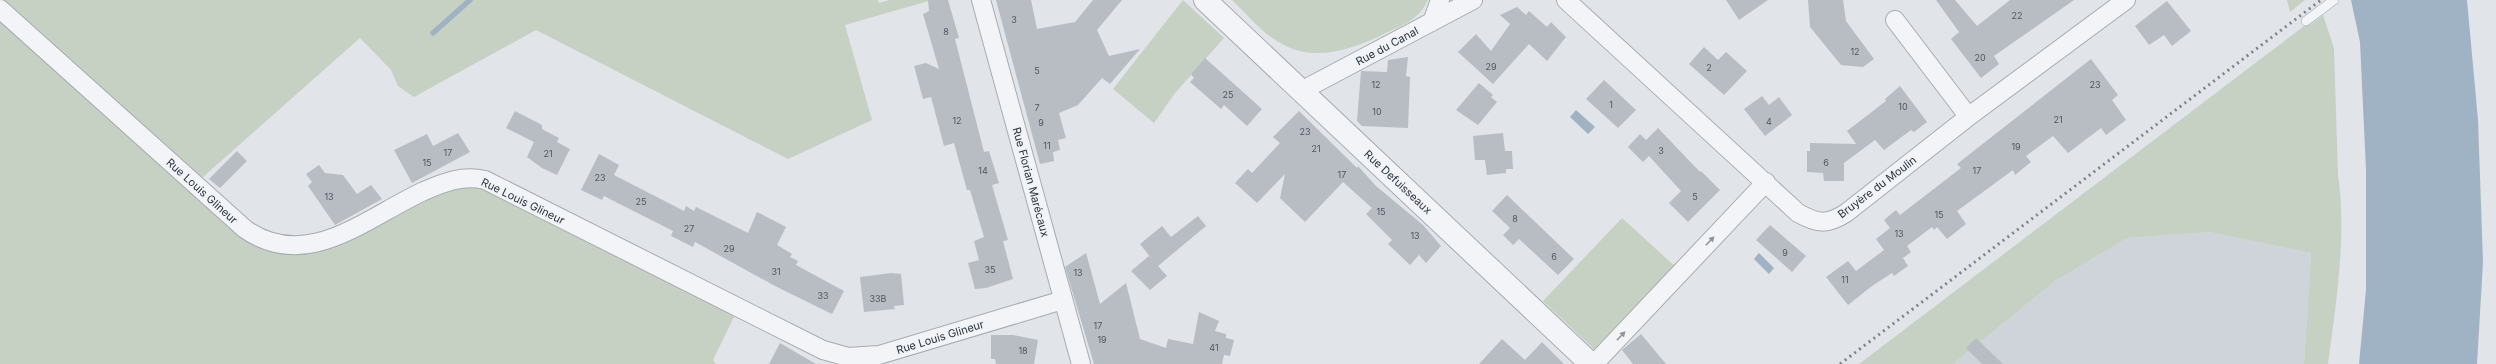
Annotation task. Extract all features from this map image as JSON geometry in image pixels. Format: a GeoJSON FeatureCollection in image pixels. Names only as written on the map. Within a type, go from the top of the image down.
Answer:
{"type":"FeatureCollection","features":[{"type":"Feature","properties":{"kind":"street","name":"Rue Florian Marécaux"},"geometry":{"type":"LineString","coordinates":[[981,0],[1081,364]]}},
{"type":"Feature","properties":{"kind":"street","name":"Rue Defuisseaux"},"geometry":{"type":"LineString","coordinates":[[1205,0],[1593,364]]}},
{"type":"Feature","properties":{"kind":"street"},"geometry":{"type":"LineString","coordinates":[[1432,22],[1440,0]]}},
{"type":"Feature","properties":{"kind":"street","name":"Rue du Canal"},"geometry":{"type":"LineString","coordinates":[[1301,91],[1473,0]]}},
{"type":"Feature","properties":{"kind":"street","name":"Bruyère du Moulin"},"geometry":{"type":"LineString","coordinates":[[1566,0],[1798,213],[1814,222],[1838,218],[1968,116],[2126,0]]}},
{"type":"Feature","properties":{"kind":"street","name":"Rue Louis Glineur"},"geometry":{"type":"LineString","coordinates":[[0,9],[245,229],[255,237],[271,243],[296,246],[327,240],[443,182],[460,178],[473,178],[485,180],[823,350],[848,358],[879,355],[1063,300]]}},
{"type":"Feature","properties":{"kind":"street"},"geometry":{"type":"LineString","coordinates":[[1895,20],[1968,116]]}},
{"type":"Feature","properties":{"kind":"street"},"geometry":{"type":"LineString","coordinates":[[1593,364],[1766,182]]}},
{"type":"Feature","properties":{"kind":"lane"},"geometry":{"type":"LineString","coordinates":[[2306,21],[2334,0]]}},
{"type":"Feature","properties":{"kind":"shaded area"},"geometry":{"type":"Polygon","coordinates":[[[2209,232],[2311,253],[2304,364],[1953,364],[2054,282],[2127,238],[2209,232]]]}},
{"type":"Feature","properties":{"kind":"green space"},"geometry":{"type":"Polygon","coordinates":[[[0,0],[878,0],[879,3],[889,0],[932,0],[845,25],[872,120],[788,159],[536,30],[414,97],[398,86],[391,70],[360,38],[194,185],[293,251],[446,188],[486,186],[736,313],[713,360],[716,364],[0,364],[0,0]]]}},
{"type":"Feature","properties":{"kind":"green space"},"geometry":{"type":"Polygon","coordinates":[[[1183,0],[1224,38],[1175,93],[1154,123],[1113,89],[1183,0]]]}},
{"type":"Feature","properties":{"kind":"green space"},"geometry":{"type":"Polygon","coordinates":[[[1232,0],[1428,0],[1415,17],[1397,28],[1358,45],[1331,52],[1317,53],[1304,52],[1290,48],[1277,41],[1259,27],[1232,0]]]}},
{"type":"Feature","properties":{"kind":"green space"},"geometry":{"type":"Polygon","coordinates":[[[2287,0],[2305,0],[2290,12],[2287,0]]]}},
{"type":"Feature","properties":{"kind":"green space"},"geometry":{"type":"Polygon","coordinates":[[[2323,15],[2334,48],[2341,222],[2339,270],[2328,364],[2304,364],[2311,253],[2209,232],[2127,238],[2054,282],[1953,364],[1859,364],[2308,23],[2310,25],[2323,15]]]}},
{"type":"Feature","properties":{"kind":"green space"},"geometry":{"type":"Polygon","coordinates":[[[1622,218],[1678,269],[1598,353],[1543,301],[1622,218]]]}},
{"type":"Feature","properties":{"kind":"water"},"geometry":{"type":"Polygon","coordinates":[[[2351,0],[2467,0],[2478,120],[2483,262],[2477,364],[2359,364],[2366,290],[2366,170],[2360,42],[2351,0]]]}},
{"type":"Feature","properties":{"kind":"water"},"geometry":{"type":"Polygon","coordinates":[[[1576,110],[1595,127],[1588,134],[1570,117],[1576,110]]]}},
{"type":"Feature","properties":{"kind":"water"},"geometry":{"type":"Polygon","coordinates":[[[1759,253],[1774,268],[1769,274],[1754,259],[1759,253]]]}},
{"type":"Feature","properties":{"kind":"building"},"geometry":{"type":"Polygon","coordinates":[[[928,0],[948,0],[959,38],[955,39],[984,152],[989,151],[999,183],[992,185],[1008,240],[1003,241],[1013,279],[986,288],[975,289],[968,263],[979,260],[974,241],[984,237],[970,190],[967,190],[954,143],[944,146],[931,97],[923,99],[914,66],[926,63],[939,69],[923,14],[929,11],[928,0]]]}},
{"type":"Feature","properties":{"kind":"building"},"geometry":{"type":"Polygon","coordinates":[[[996,0],[1031,0],[1037,29],[1075,22],[1093,0],[1122,0],[1097,30],[1109,56],[1140,49],[1110,84],[1102,78],[1078,105],[1059,113],[1066,138],[1058,140],[1060,150],[1053,152],[1054,161],[1040,164],[996,0]]]}},
{"type":"Feature","properties":{"kind":"building"},"geometry":{"type":"Polygon","coordinates":[[[1726,0],[1768,0],[1739,20],[1726,0]]]}},
{"type":"Feature","properties":{"kind":"building"},"geometry":{"type":"Polygon","coordinates":[[[1808,0],[1843,0],[1846,21],[1874,59],[1863,67],[1841,65],[1810,27],[1808,0]]]}},
{"type":"Feature","properties":{"kind":"building"},"geometry":{"type":"Polygon","coordinates":[[[1936,0],[1955,0],[1977,26],[2010,0],[2074,0],[1994,56],[1999,64],[1981,78],[1951,39],[1959,32],[1936,0]]]}},
{"type":"Feature","properties":{"kind":"building"},"geometry":{"type":"Polygon","coordinates":[[[2167,1],[2191,31],[2172,46],[2164,35],[2149,45],[2135,26],[2167,1]]]}},
{"type":"Feature","properties":{"kind":"building"},"geometry":{"type":"Polygon","coordinates":[[[1517,7],[1526,15],[1529,11],[1547,27],[1551,22],[1566,37],[1547,61],[1529,44],[1493,84],[1458,52],[1476,34],[1491,51],[1510,24],[1500,15],[1517,7]]]}},
{"type":"Feature","properties":{"kind":"building"},"geometry":{"type":"Polygon","coordinates":[[[1704,47],[1718,60],[1726,52],[1747,71],[1724,95],[1689,64],[1704,47]]]}},
{"type":"Feature","properties":{"kind":"building"},"geometry":{"type":"Polygon","coordinates":[[[1408,57],[1406,76],[1410,77],[1408,128],[1362,126],[1357,121],[1361,71],[1387,72],[1388,60],[1408,57]]]}},
{"type":"Feature","properties":{"kind":"building"},"geometry":{"type":"Polygon","coordinates":[[[1205,58],[1262,109],[1247,126],[1224,105],[1221,109],[1190,82],[1194,78],[1191,74],[1205,58]]]}},
{"type":"Feature","properties":{"kind":"building"},"geometry":{"type":"Polygon","coordinates":[[[2091,59],[2118,95],[2112,100],[2126,120],[2106,135],[2101,128],[2068,153],[2053,136],[2026,156],[2031,162],[2015,175],[2013,170],[1957,211],[1966,224],[1947,239],[1937,227],[1934,230],[1932,227],[1907,246],[1911,252],[1903,258],[1908,266],[1894,276],[1892,273],[1872,286],[1848,305],[1826,277],[1848,261],[1856,271],[1884,250],[1876,239],[1890,228],[1884,220],[1896,210],[1900,215],[1961,168],[1957,164],[2091,59]]]}},
{"type":"Feature","properties":{"kind":"building"},"geometry":{"type":"Polygon","coordinates":[[[1604,80],[1636,110],[1618,128],[1586,99],[1604,80]]]}},
{"type":"Feature","properties":{"kind":"building"},"geometry":{"type":"Polygon","coordinates":[[[1479,83],[1493,95],[1491,97],[1497,102],[1478,125],[1456,110],[1479,83]]]}},
{"type":"Feature","properties":{"kind":"building"},"geometry":{"type":"Polygon","coordinates":[[[1900,86],[1927,122],[1914,132],[1911,130],[1884,150],[1875,140],[1844,163],[1844,181],[1824,181],[1823,173],[1807,172],[1807,151],[1810,151],[1810,143],[1856,144],[1847,131],[1886,101],[1885,99],[1900,86]]]}},
{"type":"Feature","properties":{"kind":"building"},"geometry":{"type":"Polygon","coordinates":[[[1762,96],[1769,105],[1779,97],[1792,115],[1765,136],[1744,109],[1762,96]]]}},
{"type":"Feature","properties":{"kind":"building"},"geometry":{"type":"Polygon","coordinates":[[[515,111],[542,125],[542,129],[559,138],[557,142],[570,149],[557,175],[542,168],[527,157],[534,142],[506,128],[515,111]]]}},
{"type":"Feature","properties":{"kind":"building"},"geometry":{"type":"Polygon","coordinates":[[[1299,111],[1357,168],[1358,166],[1376,186],[1423,225],[1441,246],[1426,263],[1419,255],[1410,265],[1388,244],[1392,240],[1366,214],[1372,208],[1343,182],[1305,222],[1280,198],[1285,174],[1257,203],[1235,183],[1248,169],[1252,173],[1280,143],[1273,137],[1299,111]]]}},
{"type":"Feature","properties":{"kind":"building"},"geometry":{"type":"Polygon","coordinates":[[[1658,128],[1700,172],[1701,171],[1720,190],[1688,222],[1669,203],[1681,191],[1649,156],[1643,162],[1628,147],[1640,134],[1646,140],[1658,128]]]}},
{"type":"Feature","properties":{"kind":"building"},"geometry":{"type":"Polygon","coordinates":[[[458,133],[470,152],[412,183],[394,150],[427,134],[433,146],[458,133]]]}},
{"type":"Feature","properties":{"kind":"building"},"geometry":{"type":"Polygon","coordinates":[[[1503,133],[1505,151],[1512,151],[1513,169],[1506,169],[1506,173],[1487,175],[1485,160],[1475,160],[1473,136],[1503,133]]]}},
{"type":"Feature","properties":{"kind":"building"},"geometry":{"type":"Polygon","coordinates":[[[237,151],[247,161],[220,188],[209,179],[237,151]]]}},
{"type":"Feature","properties":{"kind":"building"},"geometry":{"type":"Polygon","coordinates":[[[599,154],[619,165],[614,175],[684,211],[686,206],[694,211],[696,207],[748,233],[757,212],[786,227],[777,245],[792,254],[790,257],[798,261],[796,265],[844,291],[832,314],[775,286],[695,242],[693,247],[671,236],[673,231],[604,196],[602,200],[581,190],[599,154]]]}},
{"type":"Feature","properties":{"kind":"building"},"geometry":{"type":"Polygon","coordinates":[[[319,165],[325,173],[343,175],[357,194],[371,185],[382,199],[335,225],[308,186],[312,182],[306,174],[319,165]]]}},
{"type":"Feature","properties":{"kind":"building"},"geometry":{"type":"Polygon","coordinates":[[[1507,195],[1574,259],[1558,275],[1519,239],[1513,245],[1503,235],[1510,228],[1492,211],[1507,195]]]}},
{"type":"Feature","properties":{"kind":"building"},"geometry":{"type":"Polygon","coordinates":[[[1198,216],[1206,226],[1158,266],[1167,276],[1150,290],[1131,271],[1149,256],[1154,262],[1140,244],[1162,226],[1171,237],[1198,216]]]}},
{"type":"Feature","properties":{"kind":"building"},"geometry":{"type":"Polygon","coordinates":[[[1770,225],[1806,256],[1792,272],[1756,240],[1770,225]]]}},
{"type":"Feature","properties":{"kind":"building"},"geometry":{"type":"Polygon","coordinates":[[[1086,253],[1100,304],[1126,283],[1140,339],[1166,348],[1168,339],[1193,344],[1199,312],[1219,321],[1215,331],[1226,334],[1226,338],[1234,340],[1230,356],[1224,355],[1222,364],[1094,364],[1065,267],[1086,253]]]}},
{"type":"Feature","properties":{"kind":"building"},"geometry":{"type":"Polygon","coordinates":[[[891,273],[901,274],[904,305],[894,306],[895,309],[864,312],[860,277],[891,273]]]}},
{"type":"Feature","properties":{"kind":"building"},"geometry":{"type":"Polygon","coordinates":[[[1641,334],[1666,364],[1633,364],[1622,350],[1641,334]]]}},
{"type":"Feature","properties":{"kind":"building"},"geometry":{"type":"Polygon","coordinates":[[[991,335],[1013,335],[1038,340],[1034,364],[996,364],[995,359],[991,359],[991,335]]]}},
{"type":"Feature","properties":{"kind":"building"},"geometry":{"type":"Polygon","coordinates":[[[1976,338],[2003,364],[1982,364],[1966,348],[1976,338]]]}},
{"type":"Feature","properties":{"kind":"building"},"geometry":{"type":"Polygon","coordinates":[[[1502,339],[1525,360],[1542,342],[1564,364],[1479,364],[1502,339]]]}},
{"type":"Feature","properties":{"kind":"building"},"geometry":{"type":"Polygon","coordinates":[[[780,343],[816,364],[769,364],[780,343]]]}},
{"type":"Feature","properties":{"kind":"waterway"},"geometry":{"type":"LineString","coordinates":[[433,33],[470,0]]}},
{"type":"Feature","properties":{"kind":"railway"},"geometry":{"type":"LineString","coordinates":[[1840,364],[2321,0]]}}]}
